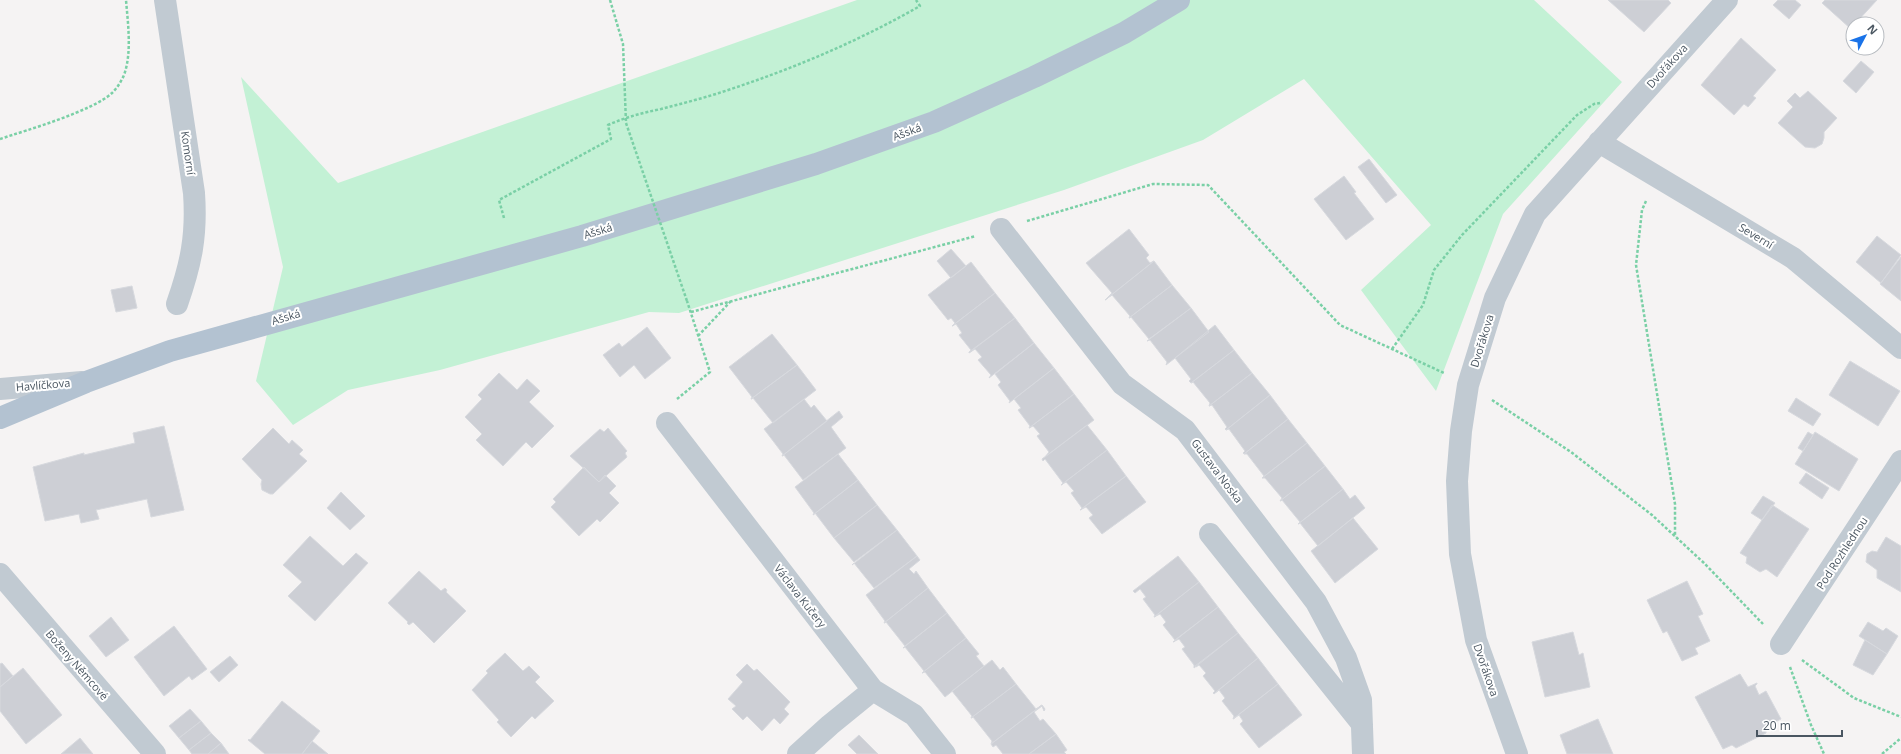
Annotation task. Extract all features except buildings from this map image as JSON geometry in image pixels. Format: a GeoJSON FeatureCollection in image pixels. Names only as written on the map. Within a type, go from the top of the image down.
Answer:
{"type":"FeatureCollection","features":[{"type":"Feature","properties":{"kind":"main road","name":"Ašská"},"geometry":{"type":"LineString","coordinates":[[0,418],[86,382],[185,346],[582,236],[816,164],[934,122],[1034,77],[1124,33],[1179,0]]}},
{"type":"Feature","properties":{"kind":"street","name":"Komorní"},"geometry":{"type":"LineString","coordinates":[[165,0],[194,193],[196,220],[190,264],[177,304]]}},
{"type":"Feature","properties":{"kind":"street","name":"Dvořákova"},"geometry":{"type":"LineString","coordinates":[[1517,754],[1476,640],[1460,554],[1457,481],[1461,431],[1468,385],[1495,298],[1535,214],[1727,0]]}},
{"type":"Feature","properties":{"kind":"street","name":"Severní"},"geometry":{"type":"LineString","coordinates":[[1599,142],[1793,258],[1901,348]]}},
{"type":"Feature","properties":{"kind":"street","name":"Gustava Noska"},"geometry":{"type":"LineString","coordinates":[[1001,229],[1122,384],[1185,430],[1316,602],[1346,658],[1361,700],[1363,754]]}},
{"type":"Feature","properties":{"kind":"street","name":"Havlíčkova"},"geometry":{"type":"LineString","coordinates":[[0,389],[86,382]]}},
{"type":"Feature","properties":{"kind":"street","name":"Václava Kučery"},"geometry":{"type":"LineString","coordinates":[[667,423],[873,690],[914,715],[945,754]]}},
{"type":"Feature","properties":{"kind":"street","name":"Pod Rozhlednou"},"geometry":{"type":"LineString","coordinates":[[1781,644],[1901,461]]}},
{"type":"Feature","properties":{"kind":"street"},"geometry":{"type":"LineString","coordinates":[[1210,534],[1362,724]]}},
{"type":"Feature","properties":{"kind":"street","name":"Boženy Němcové"},"geometry":{"type":"LineString","coordinates":[[0,574],[155,754]]}},
{"type":"Feature","properties":{"kind":"street"},"geometry":{"type":"LineString","coordinates":[[798,754],[830,725],[873,690]]}},
{"type":"Feature","properties":{"kind":"path"},"geometry":{"type":"LineString","coordinates":[[0,139],[81,110],[102,101],[112,94],[122,80],[127,61],[128,44],[126,0]]}},
{"type":"Feature","properties":{"kind":"path"},"geometry":{"type":"LineString","coordinates":[[610,0],[623,44],[626,123],[710,372],[660,413],[667,423]]}},
{"type":"Feature","properties":{"kind":"path"},"geometry":{"type":"LineString","coordinates":[[504,218],[499,200],[610,139],[608,125],[625,117],[692,101],[768,77],[804,63],[854,42],[920,6],[916,0]]}},
{"type":"Feature","properties":{"kind":"path"},"geometry":{"type":"LineString","coordinates":[[1392,349],[1423,305],[1434,270],[1462,235],[1577,115],[1594,104],[1636,101]]}},
{"type":"Feature","properties":{"kind":"path"},"geometry":{"type":"LineString","coordinates":[[1656,176],[1642,210],[1636,265],[1675,504],[1675,537]]}},
{"type":"Feature","properties":{"kind":"path"},"geometry":{"type":"LineString","coordinates":[[691,312],[1001,229],[1153,184],[1208,185],[1340,325],[1468,385],[1571,452],[1652,516],[1704,563],[1781,644],[1854,698],[1901,717]]}},
{"type":"Feature","properties":{"kind":"path"},"geometry":{"type":"LineString","coordinates":[[698,336],[732,301]]}},
{"type":"Feature","properties":{"kind":"path"},"geometry":{"type":"LineString","coordinates":[[1781,644],[1811,725],[1824,754]]}},
{"type":"Feature","properties":{"kind":"path"},"geometry":{"type":"LineString","coordinates":[[1882,754],[1901,738]]}},
{"type":"Feature","properties":{"kind":"green space"},"geometry":{"type":"Polygon","coordinates":[[[857,0],[1534,0],[1622,82],[1503,214],[1436,391],[1361,290],[1431,225],[1304,79],[1203,140],[1064,190],[679,313],[649,312],[440,370],[348,390],[293,425],[256,381],[283,267],[241,77],[338,183],[857,0]]]}}]}
